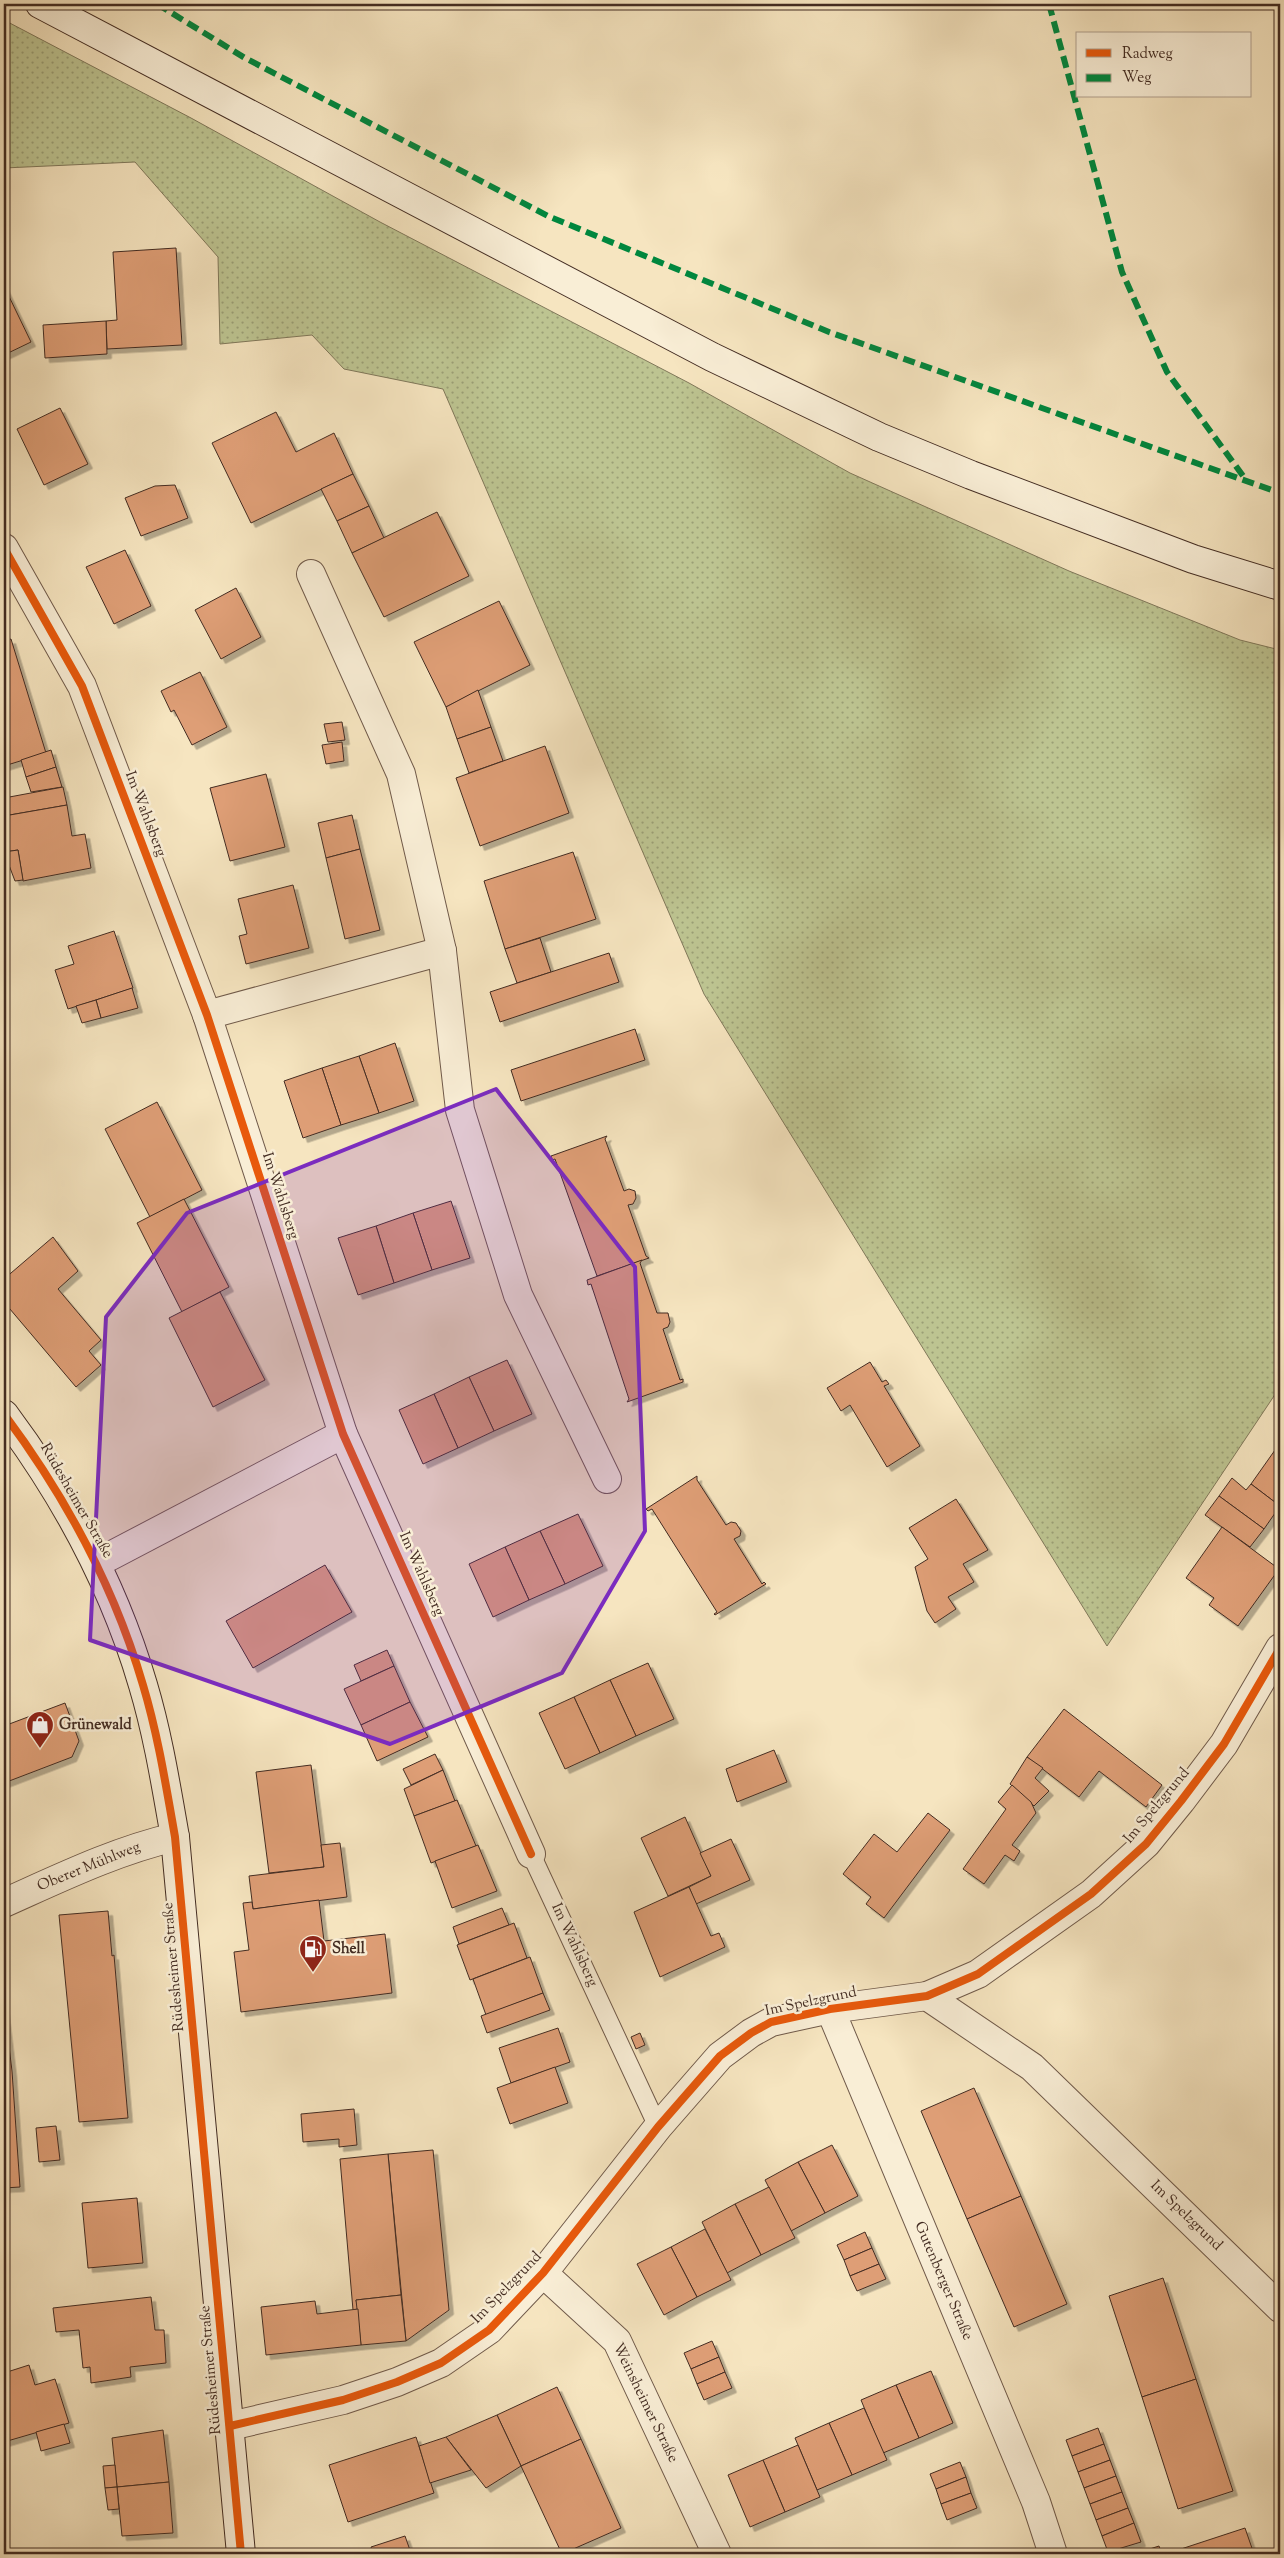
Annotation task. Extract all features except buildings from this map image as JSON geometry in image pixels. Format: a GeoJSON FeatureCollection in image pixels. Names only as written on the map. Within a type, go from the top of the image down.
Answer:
{"type":"FeatureCollection","features":[{"type":"Feature","properties":{"kind":"street"},"geometry":{"type":"LineString","coordinates":[[40,4],[712,357],[879,437],[971,475],[1193,559],[1280,586]]}},
{"type":"Feature","properties":{"kind":"street","name":"Im Wahlsberg"},"geometry":{"type":"LineString","coordinates":[[4,548],[82,686],[207,1015],[344,1434],[531,1854]]}},
{"type":"Feature","properties":{"kind":"street"},"geometry":{"type":"LineString","coordinates":[[311,574],[400,774],[442,951],[460,1110],[518,1295],[607,1479]]}},
{"type":"Feature","properties":{"kind":"street"},"geometry":{"type":"LineString","coordinates":[[207,1015],[442,951]]}},
{"type":"Feature","properties":{"kind":"street","name":"Rüdesheimer Straße"},"geometry":{"type":"LineString","coordinates":[[4,1414],[29,1448],[69,1510],[97,1563],[125,1631],[143,1686],[159,1750],[176,1837],[241,2554]]}},
{"type":"Feature","properties":{"kind":"street"},"geometry":{"type":"LineString","coordinates":[[97,1563],[344,1434]]}},
{"type":"Feature","properties":{"kind":"street","name":"Im Spelzgrund"},"geometry":{"type":"LineString","coordinates":[[230,2426],[343,2400],[441,2363],[489,2330],[543,2274],[658,2127],[720,2056],[751,2032],[771,2022],[830,2010],[927,1996],[978,1974],[1091,1894],[1146,1844],[1224,1744],[1280,1648]]}},
{"type":"Feature","properties":{"kind":"street","name":"Oberer Mühlweg"},"geometry":{"type":"LineString","coordinates":[[4,1903],[105,1858],[141,1845],[176,1837]]}},
{"type":"Feature","properties":{"kind":"street","name":"Im Spelzgrund"},"geometry":{"type":"LineString","coordinates":[[927,1996],[1032,2067],[1280,2308]]}},
{"type":"Feature","properties":{"kind":"street","name":"Gutenberger Straße"},"geometry":{"type":"LineString","coordinates":[[830,2010],[1036,2502],[1053,2554]]}},
{"type":"Feature","properties":{"kind":"street","name":"Weinsheimer Straße"},"geometry":{"type":"LineString","coordinates":[[543,2274],[617,2341],[717,2554]]}},
{"type":"Feature","properties":{"kind":"lane","name":"Im Wahlsberg"},"geometry":{"type":"LineString","coordinates":[[531,1854],[658,2127]]}},
{"type":"Feature","properties":{"kind":"highlighted area"},"geometry":{"type":"Polygon","coordinates":[[[496,1089],[635,1267],[645,1531],[562,1673],[390,1744],[90,1640],[106,1317],[187,1213],[496,1089]]]}},
{"type":"Feature","properties":{"kind":"green space"},"geometry":{"type":"Polygon","coordinates":[[[4,20],[191,118],[380,222],[689,383],[850,473],[1069,571],[1240,640],[1280,650],[1280,1387],[1107,1646],[704,994],[443,389],[344,369],[312,335],[220,344],[218,257],[135,162],[4,168],[4,20]]]}},
{"type":"Feature","properties":{"kind":"marked path"},"geometry":{"type":"LineString","coordinates":[[157,4],[245,58],[548,216],[829,332],[1280,493]]}},
{"type":"Feature","properties":{"kind":"marked path"},"geometry":{"type":"LineString","coordinates":[[1049,4],[1122,272],[1167,372],[1246,480]]}},
{"type":"Feature","properties":{"kind":"cycle path"},"geometry":{"type":"LineString","coordinates":[[4,548],[82,686],[207,1015],[343,1434],[531,1854]]}},
{"type":"Feature","properties":{"kind":"cycle path"},"geometry":{"type":"LineString","coordinates":[[4,1414],[27,1445],[68,1510],[103,1578],[118,1613],[143,1685],[165,1780],[175,1837],[241,2554]]}},
{"type":"Feature","properties":{"kind":"cycle path"},"geometry":{"type":"LineString","coordinates":[[230,2426],[343,2400],[397,2382],[441,2363],[489,2330],[543,2273],[658,2127],[720,2056],[751,2033],[771,2022],[830,2009],[927,1996],[978,1974],[1091,1894],[1146,1844],[1181,1801],[1224,1744],[1280,1648]]}},
{"type":"Feature","properties":{"kind":"place","name":"Grünewald"},"geometry":{"type":"Point","coordinates":[40,1749]}},
{"type":"Feature","properties":{"kind":"place","name":"Shell"},"geometry":{"type":"Point","coordinates":[313,1973]}}]}
